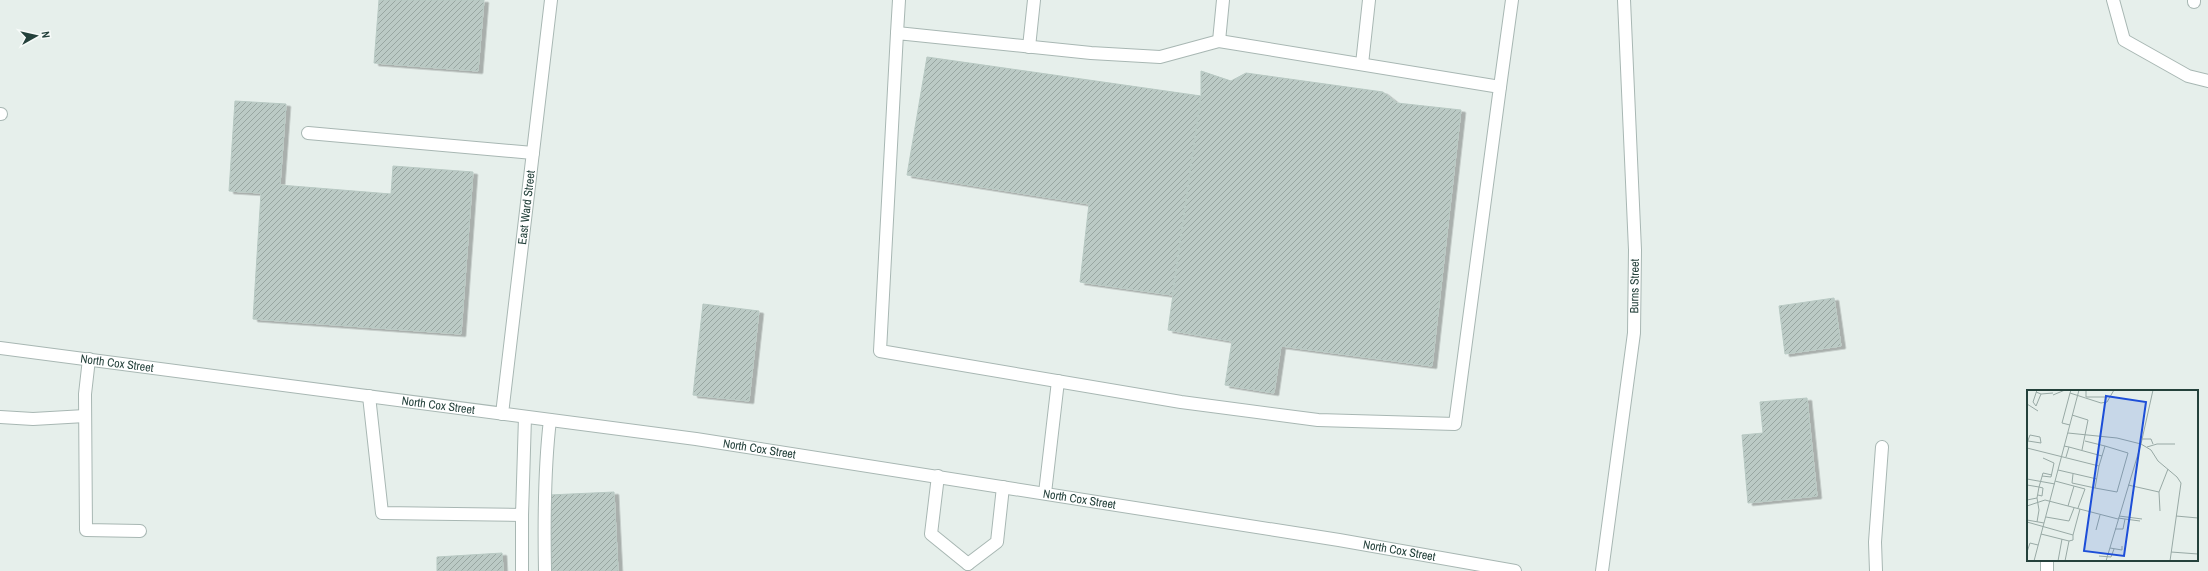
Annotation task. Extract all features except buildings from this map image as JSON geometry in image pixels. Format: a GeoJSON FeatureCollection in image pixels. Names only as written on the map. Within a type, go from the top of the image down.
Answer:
{"type":"FeatureCollection","features":[{"type":"Feature","properties":{"kind":"street","name":"East Ward Street"},"geometry":{"type":"LineString","coordinates":[[502,414],[551,0]]}},
{"type":"Feature","properties":{"kind":"street"},"geometry":{"type":"LineString","coordinates":[[899,0],[880,351],[1181,402],[1318,420],[1455,424],[1512,0]]}},
{"type":"Feature","properties":{"kind":"street"},"geometry":{"type":"LineString","coordinates":[[1029,47],[1034,0]]}},
{"type":"Feature","properties":{"kind":"street"},"geometry":{"type":"LineString","coordinates":[[1219,40],[1224,0]]}},
{"type":"Feature","properties":{"kind":"street"},"geometry":{"type":"LineString","coordinates":[[1362,64],[1369,0]]}},
{"type":"Feature","properties":{"kind":"street","name":"Burns Street"},"geometry":{"type":"LineString","coordinates":[[1602,571],[1634,333],[1635,250],[1624,0]]}},
{"type":"Feature","properties":{"kind":"street"},"geometry":{"type":"LineString","coordinates":[[2113,0],[2124,40],[2188,76],[2208,81]]}},
{"type":"Feature","properties":{"kind":"street"},"geometry":{"type":"LineString","coordinates":[[897,33],[1029,47],[1160,57],[1219,40],[1500,87]]}},
{"type":"Feature","properties":{"kind":"street"},"geometry":{"type":"LineString","coordinates":[[308,133],[533,153]]}},
{"type":"Feature","properties":{"kind":"street","name":"North Cox Street"},"geometry":{"type":"LineString","coordinates":[[0,348],[696,439],[1045,493],[1515,571]]}},
{"type":"Feature","properties":{"kind":"street"},"geometry":{"type":"LineString","coordinates":[[89,359],[85,416],[86,530],[140,531]]}},
{"type":"Feature","properties":{"kind":"street"},"geometry":{"type":"LineString","coordinates":[[1045,493],[1058,381]]}},
{"type":"Feature","properties":{"kind":"street"},"geometry":{"type":"LineString","coordinates":[[369,396],[382,512],[522,516]]}},
{"type":"Feature","properties":{"kind":"street"},"geometry":{"type":"LineString","coordinates":[[0,417],[32,419],[85,416]]}},
{"type":"Feature","properties":{"kind":"street"},"geometry":{"type":"LineString","coordinates":[[522,571],[525,417]]}},
{"type":"Feature","properties":{"kind":"street"},"geometry":{"type":"LineString","coordinates":[[545,571],[544,511],[550,420]]}},
{"type":"Feature","properties":{"kind":"street"},"geometry":{"type":"LineString","coordinates":[[1876,571],[1875,542],[1882,447]]}},
{"type":"Feature","properties":{"kind":"street"},"geometry":{"type":"LineString","coordinates":[[938,476],[931,534],[968,568],[998,542],[1003,487]]}}]}
